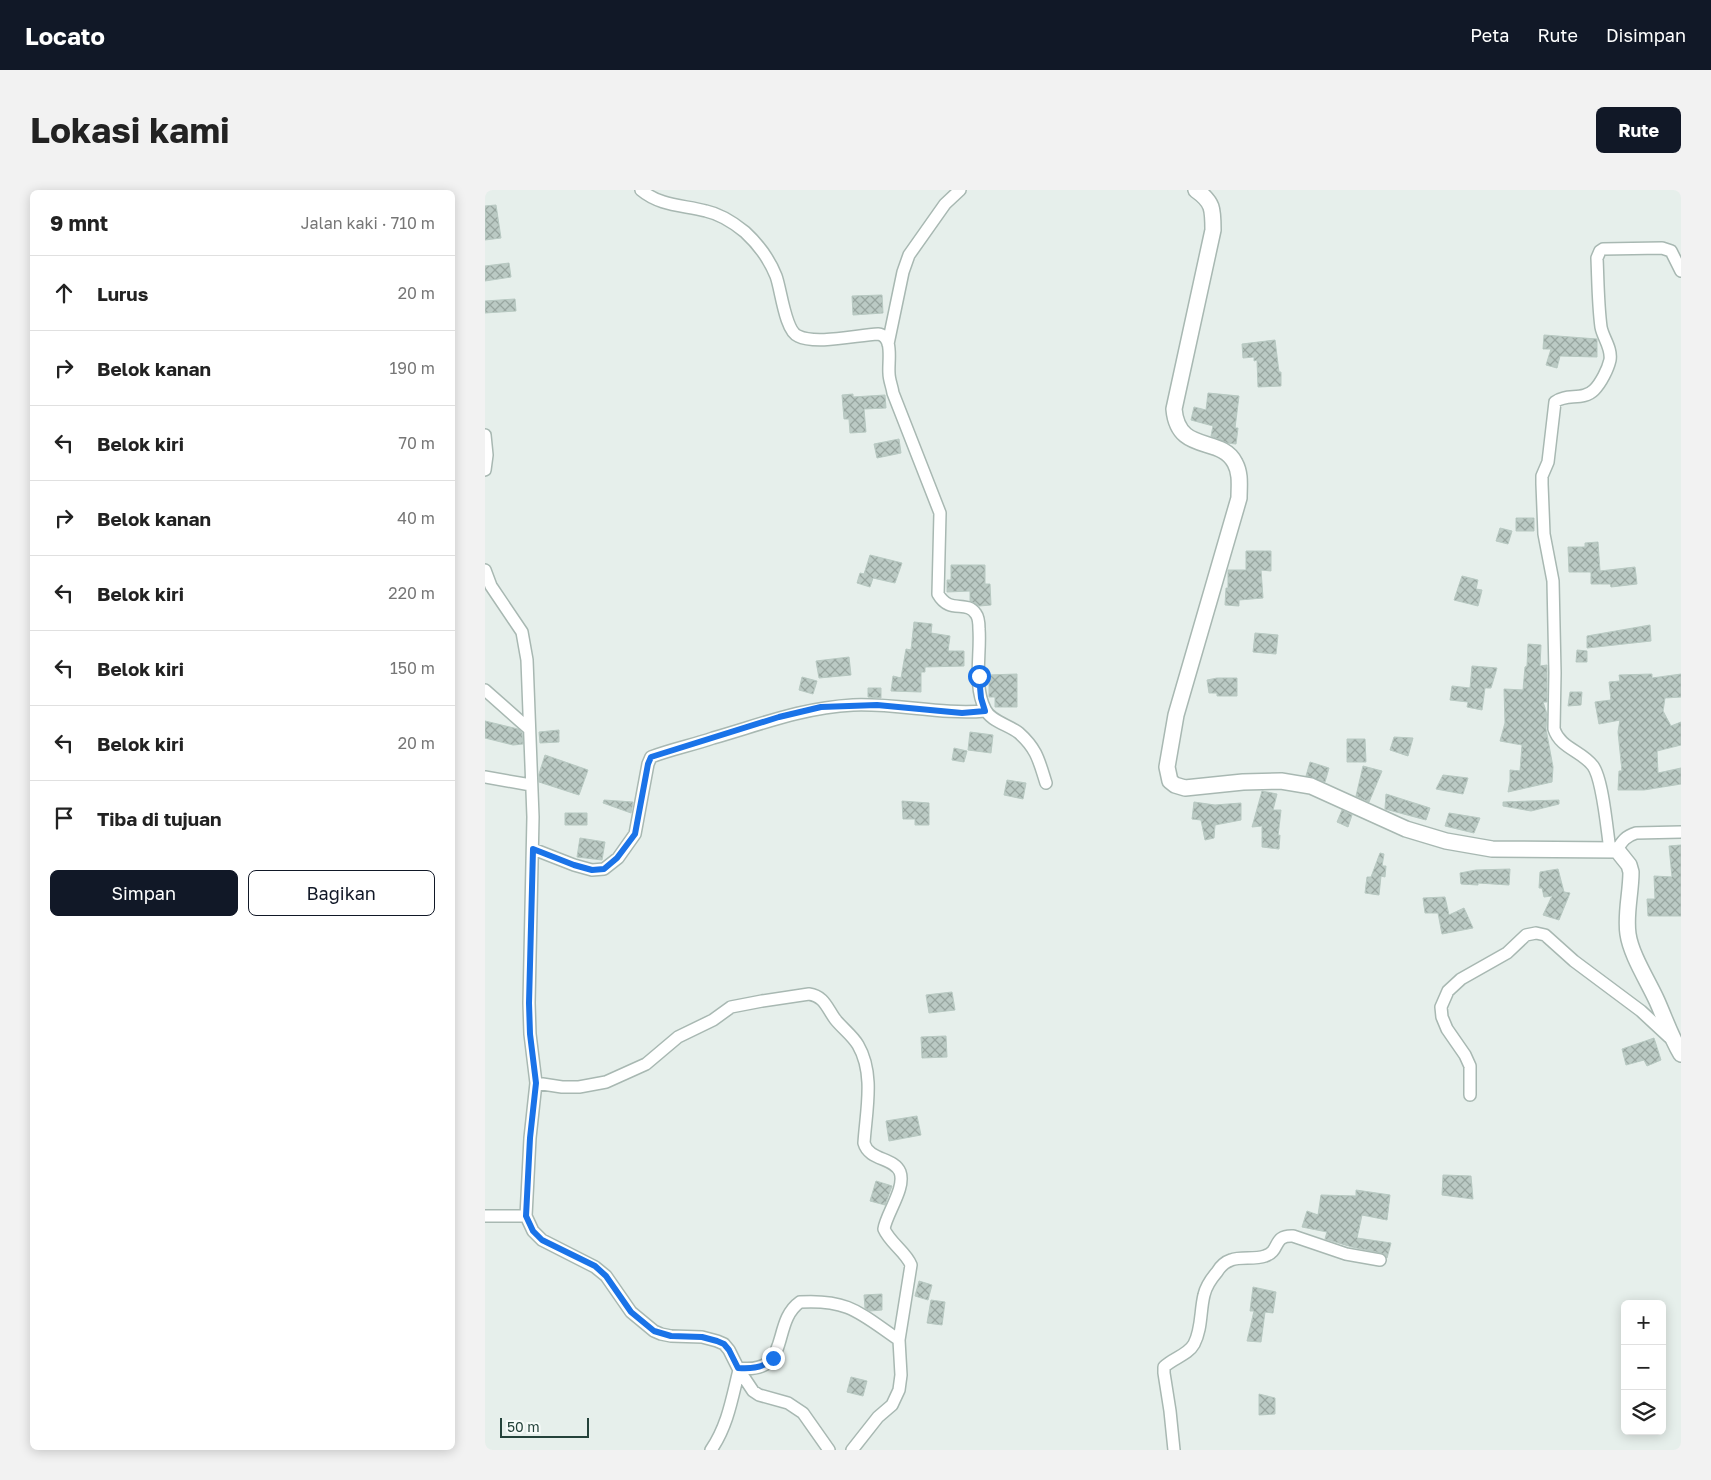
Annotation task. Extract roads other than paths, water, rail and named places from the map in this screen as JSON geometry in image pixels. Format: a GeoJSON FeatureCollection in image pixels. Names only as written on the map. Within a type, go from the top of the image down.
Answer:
{"type":"FeatureCollection","features":[{"type":"Feature","properties":{"kind":"street"},"geometry":{"type":"LineString","coordinates":[[641,190],[655,200],[707,211],[725,218],[746,233],[766,257],[776,277],[791,330],[796,336],[829,338],[878,334],[882,335],[888,344]]}},
{"type":"Feature","properties":{"kind":"street"},"geometry":{"type":"LineString","coordinates":[[960,190],[945,204],[909,255],[903,272],[888,344],[889,374],[893,393],[940,513],[938,594],[947,605],[969,607],[975,612],[978,618],[980,639],[980,690],[985,711],[1018,733],[1036,751],[1046,783]]}},
{"type":"Feature","properties":{"kind":"street"},"geometry":{"type":"LineString","coordinates":[[1196,190],[1208,199],[1213,211],[1213,230],[1174,409],[1175,423],[1182,432],[1195,441],[1226,452],[1235,462],[1239,479],[1239,498],[1176,714],[1167,767],[1170,781],[1175,785],[1185,788],[1243,782],[1281,781],[1311,786],[1406,829],[1446,841],[1491,848],[1614,850],[1629,835],[1636,833],[1681,832]]}},
{"type":"Feature","properties":{"kind":"street"},"geometry":{"type":"LineString","coordinates":[[1678,1048],[1628,935],[1627,918],[1631,872],[1629,865],[1614,850],[1596,772],[1591,764],[1557,738],[1554,729],[1553,581],[1544,534],[1543,476],[1548,462],[1555,402],[1561,398],[1576,397],[1590,393],[1595,389],[1605,373],[1610,360],[1610,352],[1603,335],[1601,321],[1597,258],[1600,251],[1603,249],[1662,248],[1671,251],[1681,271]]}},
{"type":"Feature","properties":{"kind":"street"},"geometry":{"type":"LineString","coordinates":[[485,435],[487,455],[485,470]]}},
{"type":"Feature","properties":{"kind":"street"},"geometry":{"type":"LineString","coordinates":[[485,570],[491,586],[523,632],[527,660],[533,817],[529,1003],[530,1034],[536,1083],[530,1138],[526,1216],[533,1231],[542,1240],[595,1266],[606,1276],[631,1312],[654,1331],[671,1336],[702,1337],[724,1344],[753,1391],[759,1395],[788,1403],[803,1413],[829,1450]]}},
{"type":"Feature","properties":{"kind":"street"},"geometry":{"type":"LineString","coordinates":[[485,690],[529,729]]}},
{"type":"Feature","properties":{"kind":"street"},"geometry":{"type":"LineString","coordinates":[[533,849],[574,865],[592,870],[604,869],[617,858],[635,834],[648,764],[651,757],[670,750],[712,739],[779,717],[821,707],[877,705],[962,713],[985,711]]}},
{"type":"Feature","properties":{"kind":"street"},"geometry":{"type":"LineString","coordinates":[[485,777],[531,785]]}},
{"type":"Feature","properties":{"kind":"street"},"geometry":{"type":"LineString","coordinates":[[1470,1096],[1470,1066],[1465,1055],[1447,1030],[1442,1017],[1441,1007],[1448,991],[1461,979],[1507,953],[1526,935],[1536,933],[1545,935],[1574,961],[1641,1011],[1678,1048]]}},
{"type":"Feature","properties":{"kind":"street"},"geometry":{"type":"LineString","coordinates":[[536,1083],[562,1088],[605,1082],[646,1064],[678,1038],[713,1020],[731,1007],[762,1000],[809,994],[816,995],[827,1005],[836,1020],[850,1034],[864,1057],[868,1092],[865,1148],[871,1154],[895,1165],[900,1170],[901,1184],[884,1229],[893,1244],[911,1265],[899,1340],[901,1375],[896,1398],[852,1450]]}},
{"type":"Feature","properties":{"kind":"street"},"geometry":{"type":"LineString","coordinates":[[485,1216],[526,1216]]}},
{"type":"Feature","properties":{"kind":"street"},"geometry":{"type":"LineString","coordinates":[[1174,1450],[1164,1367],[1188,1352],[1193,1346],[1202,1315],[1204,1294],[1210,1281],[1222,1266],[1231,1260],[1266,1256],[1273,1252],[1276,1244],[1285,1236],[1293,1236],[1346,1254],[1380,1260]]}},
{"type":"Feature","properties":{"kind":"street"},"geometry":{"type":"LineString","coordinates":[[739,1369],[755,1368],[768,1364],[777,1350],[789,1313],[800,1302],[834,1302],[854,1308],[899,1340]]}},
{"type":"Feature","properties":{"kind":"street"},"geometry":{"type":"LineString","coordinates":[[711,1450],[728,1419],[739,1369]]}}]}
